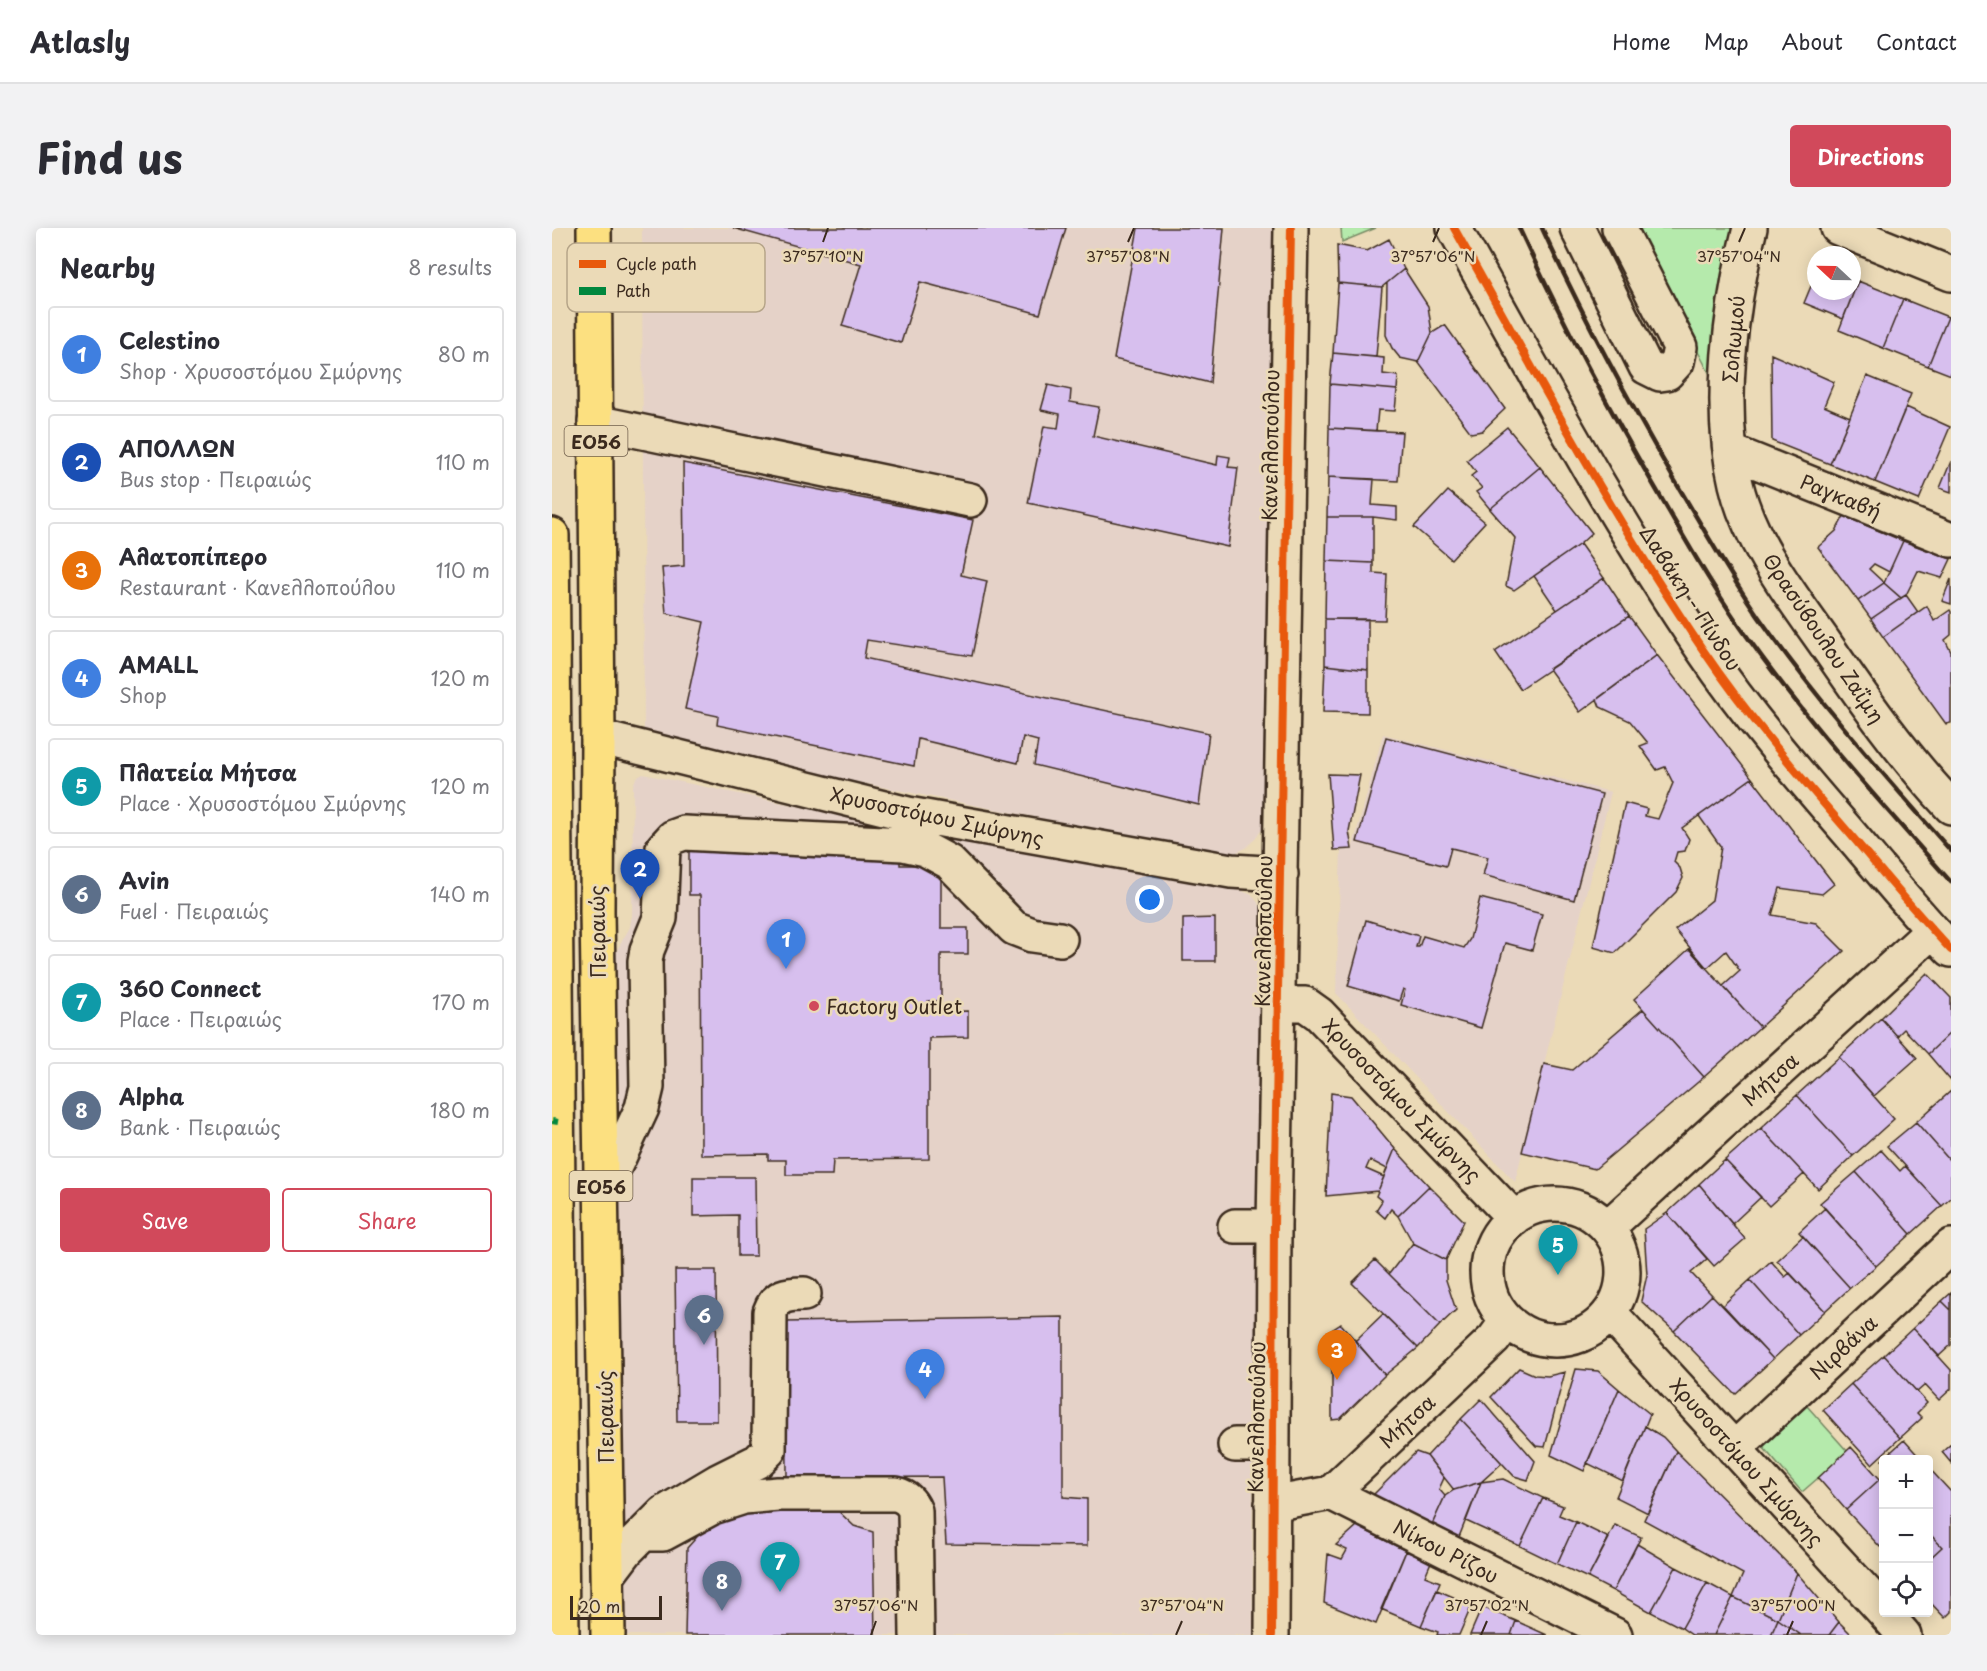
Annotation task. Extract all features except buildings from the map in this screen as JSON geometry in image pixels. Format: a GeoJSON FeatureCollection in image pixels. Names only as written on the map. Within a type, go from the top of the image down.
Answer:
{"type":"FeatureCollection","features":[{"type":"Feature","properties":{"kind":"main road","name":"Πειραιώς"},"geometry":{"type":"LineString","coordinates":[[594,228],[594,243]]}},
{"type":"Feature","properties":{"kind":"main road","name":"Πειραιώς"},"geometry":{"type":"LineString","coordinates":[[595,312],[597,911],[608,1635]]}},
{"type":"Feature","properties":{"kind":"main road","name":"Πειραιώς"},"geometry":{"type":"LineString","coordinates":[[552,535],[556,1394],[562,1635]]}},
{"type":"Feature","properties":{"kind":"street","name":"Κανελλοπούλου"},"geometry":{"type":"LineString","coordinates":[[1272,1635],[1274,1226],[1281,874],[1284,522],[1291,228]]}},
{"type":"Feature","properties":{"kind":"street","name":"Δαβάκη - Πίνδου"},"geometry":{"type":"LineString","coordinates":[[1454,228],[1657,580],[1704,651],[1740,702],[1783,756],[1942,940]]}},
{"type":"Feature","properties":{"kind":"street"},"geometry":{"type":"LineString","coordinates":[[1577,228],[1646,367],[1660,374],[1667,373],[1677,362],[1680,347],[1619,228]]}},
{"type":"Feature","properties":{"kind":"street","name":"Σολωμού"},"geometry":{"type":"LineString","coordinates":[[1730,451],[1729,363],[1739,280],[1750,228]]}},
{"type":"Feature","properties":{"kind":"street"},"geometry":{"type":"LineString","coordinates":[[1838,228],[1951,274]]}},
{"type":"Feature","properties":{"kind":"street"},"geometry":{"type":"LineString","coordinates":[[596,422],[970,500]]}},
{"type":"Feature","properties":{"kind":"street","name":"Ραγκαβή"},"geometry":{"type":"LineString","coordinates":[[1730,451],[1951,540]]}},
{"type":"Feature","properties":{"kind":"street","name":"Θρασύβουλου Ζαΐμη"},"geometry":{"type":"LineString","coordinates":[[1730,451],[1739,496],[1752,530],[1763,549],[1798,605],[1871,710],[1945,796]]}},
{"type":"Feature","properties":{"kind":"street","name":"Χρυσοστόμου Σμύρνης"},"geometry":{"type":"LineString","coordinates":[[598,737],[908,814],[1231,871],[1281,874]]}},
{"type":"Feature","properties":{"kind":"street"},"geometry":{"type":"LineString","coordinates":[[602,1196],[642,1108],[647,1087],[645,961],[660,918],[663,848],[673,837],[684,833],[903,844],[925,849],[949,862],[1014,928],[1032,935],[1060,939]]}},
{"type":"Feature","properties":{"kind":"street","name":"Μήτσα"},"geometry":{"type":"LineString","coordinates":[[1607,1228],[1942,940]]}},
{"type":"Feature","properties":{"kind":"street","name":"Χρυσοστόμου Σμύρνης"},"geometry":{"type":"LineString","coordinates":[[1278,1002],[1305,1004],[1319,1014],[1514,1218]]}},
{"type":"Feature","properties":{"kind":"street"},"geometry":{"type":"LineString","coordinates":[[1558,1204],[1584,1211],[1607,1228],[1620,1252],[1623,1273],[1620,1294],[1610,1312],[1590,1331],[1574,1338],[1556,1341],[1530,1335],[1507,1321],[1493,1300],[1488,1268],[1494,1244],[1514,1218],[1530,1209],[1558,1204]]}},
{"type":"Feature","properties":{"kind":"street"},"geometry":{"type":"LineString","coordinates":[[1235,1226],[1274,1226]]}},
{"type":"Feature","properties":{"kind":"street","name":"Νιρβάνα"},"geometry":{"type":"LineString","coordinates":[[1734,1449],[1951,1246]]}},
{"type":"Feature","properties":{"kind":"street"},"geometry":{"type":"LineString","coordinates":[[788,1494],[778,1487],[772,1477],[769,1450],[770,1312],[776,1300],[781,1296],[804,1294]]}},
{"type":"Feature","properties":{"kind":"street","name":"Χρυσοστόμου Σμύρνης"},"geometry":{"type":"LineString","coordinates":[[1610,1312],[1879,1607]]}},
{"type":"Feature","properties":{"kind":"street","name":"Μήτσα"},"geometry":{"type":"LineString","coordinates":[[1331,1493],[1494,1339],[1507,1321]]}},
{"type":"Feature","properties":{"kind":"street"},"geometry":{"type":"LineString","coordinates":[[1235,1445],[1272,1445]]}},
{"type":"Feature","properties":{"kind":"street"},"geometry":{"type":"LineString","coordinates":[[608,1575],[627,1550],[664,1513],[718,1481],[758,1461],[769,1450]]}},
{"type":"Feature","properties":{"kind":"street"},"geometry":{"type":"LineString","coordinates":[[1272,1504],[1331,1493]]}},
{"type":"Feature","properties":{"kind":"street","name":"Νίκου Ρίζου"},"geometry":{"type":"LineString","coordinates":[[1331,1493],[1615,1635]]}},
{"type":"Feature","properties":{"kind":"street"},"geometry":{"type":"LineString","coordinates":[[643,1534],[663,1534],[704,1511],[730,1501],[758,1496],[788,1494],[896,1494],[903,1496],[912,1503],[915,1511],[916,1635]]}},
{"type":"Feature","properties":{"kind":"street","name":"Χρυσοστόμου Σμύρνης"},"geometry":{"type":"LineString","coordinates":[[1888,1617],[1904,1635]]}},
{"type":"Feature","properties":{"kind":"shaded area"},"geometry":{"type":"Polygon","coordinates":[[[642,228],[1276,228],[1264,827],[1254,840],[1246,848],[1235,853],[1221,854],[644,740],[642,312],[765,312],[765,243],[642,243],[642,228]]]}},
{"type":"Feature","properties":{"kind":"shaded area"},"geometry":{"type":"Polygon","coordinates":[[[1383,734],[1611,792],[1515,1182],[1336,993],[1341,849],[1352,849],[1383,734]]]}},
{"type":"Feature","properties":{"kind":"shaded area"},"geometry":{"type":"Polygon","coordinates":[[[643,774],[970,842],[1242,891],[1252,895],[1262,908],[1252,1546],[1253,1635],[621,1635],[613,957],[630,927],[633,786],[636,778],[643,774]]]}},
{"type":"Feature","properties":{"kind":"green space"},"geometry":{"type":"Polygon","coordinates":[[[1341,228],[1376,228],[1342,242],[1341,228]]]}},
{"type":"Feature","properties":{"kind":"green space"},"geometry":{"type":"Polygon","coordinates":[[[1633,228],[1740,228],[1716,386],[1633,228]]]}},
{"type":"Feature","properties":{"kind":"green space"},"geometry":{"type":"Polygon","coordinates":[[[1807,1406],[1848,1452],[1802,1492],[1762,1446],[1807,1406]]]}},
{"type":"Feature","properties":{"kind":"railway"},"geometry":{"type":"LineString","coordinates":[[1519,228],[1567,327],[1619,425],[1730,611],[1765,661],[1816,726],[1951,882]]}},
{"type":"Feature","properties":{"kind":"railway"},"geometry":{"type":"LineString","coordinates":[[1542,228],[1589,324],[1640,419],[1747,600],[1827,707],[1951,851]]}},
{"type":"Feature","properties":{"kind":"marked path"},"geometry":{"type":"LineString","coordinates":[[552,1121],[558,1122]]}},
{"type":"Feature","properties":{"kind":"cycle path"},"geometry":{"type":"LineString","coordinates":[[1272,1635],[1274,1226],[1291,228]]}},
{"type":"Feature","properties":{"kind":"cycle path"},"geometry":{"type":"LineString","coordinates":[[1454,228],[1605,495],[1703,650],[1737,698],[1792,767],[1951,950]]}},
{"type":"Feature","properties":{"kind":"place","name":"ΑΠΟΛΛΩΝ"},"geometry":{"type":"Point","coordinates":[640,899]}},
{"type":"Feature","properties":{"kind":"place","name":"Celestino"},"geometry":{"type":"Point","coordinates":[786,969]}},
{"type":"Feature","properties":{"kind":"place","name":"Factory Outlet"},"geometry":{"type":"Point","coordinates":[814,1006]}},
{"type":"Feature","properties":{"kind":"place","name":"Πλατεία Μήτσα"},"geometry":{"type":"Point","coordinates":[1558,1275]}},
{"type":"Feature","properties":{"kind":"place","name":"Avin"},"geometry":{"type":"Point","coordinates":[704,1345]}},
{"type":"Feature","properties":{"kind":"place","name":"Αλατοπίπερο"},"geometry":{"type":"Point","coordinates":[1337,1380]}},
{"type":"Feature","properties":{"kind":"place","name":"AMALL"},"geometry":{"type":"Point","coordinates":[925,1399]}},
{"type":"Feature","properties":{"kind":"place","name":"360 Connect"},"geometry":{"type":"Point","coordinates":[780,1592]}},
{"type":"Feature","properties":{"kind":"place","name":"Alpha"},"geometry":{"type":"Point","coordinates":[722,1611]}}]}
